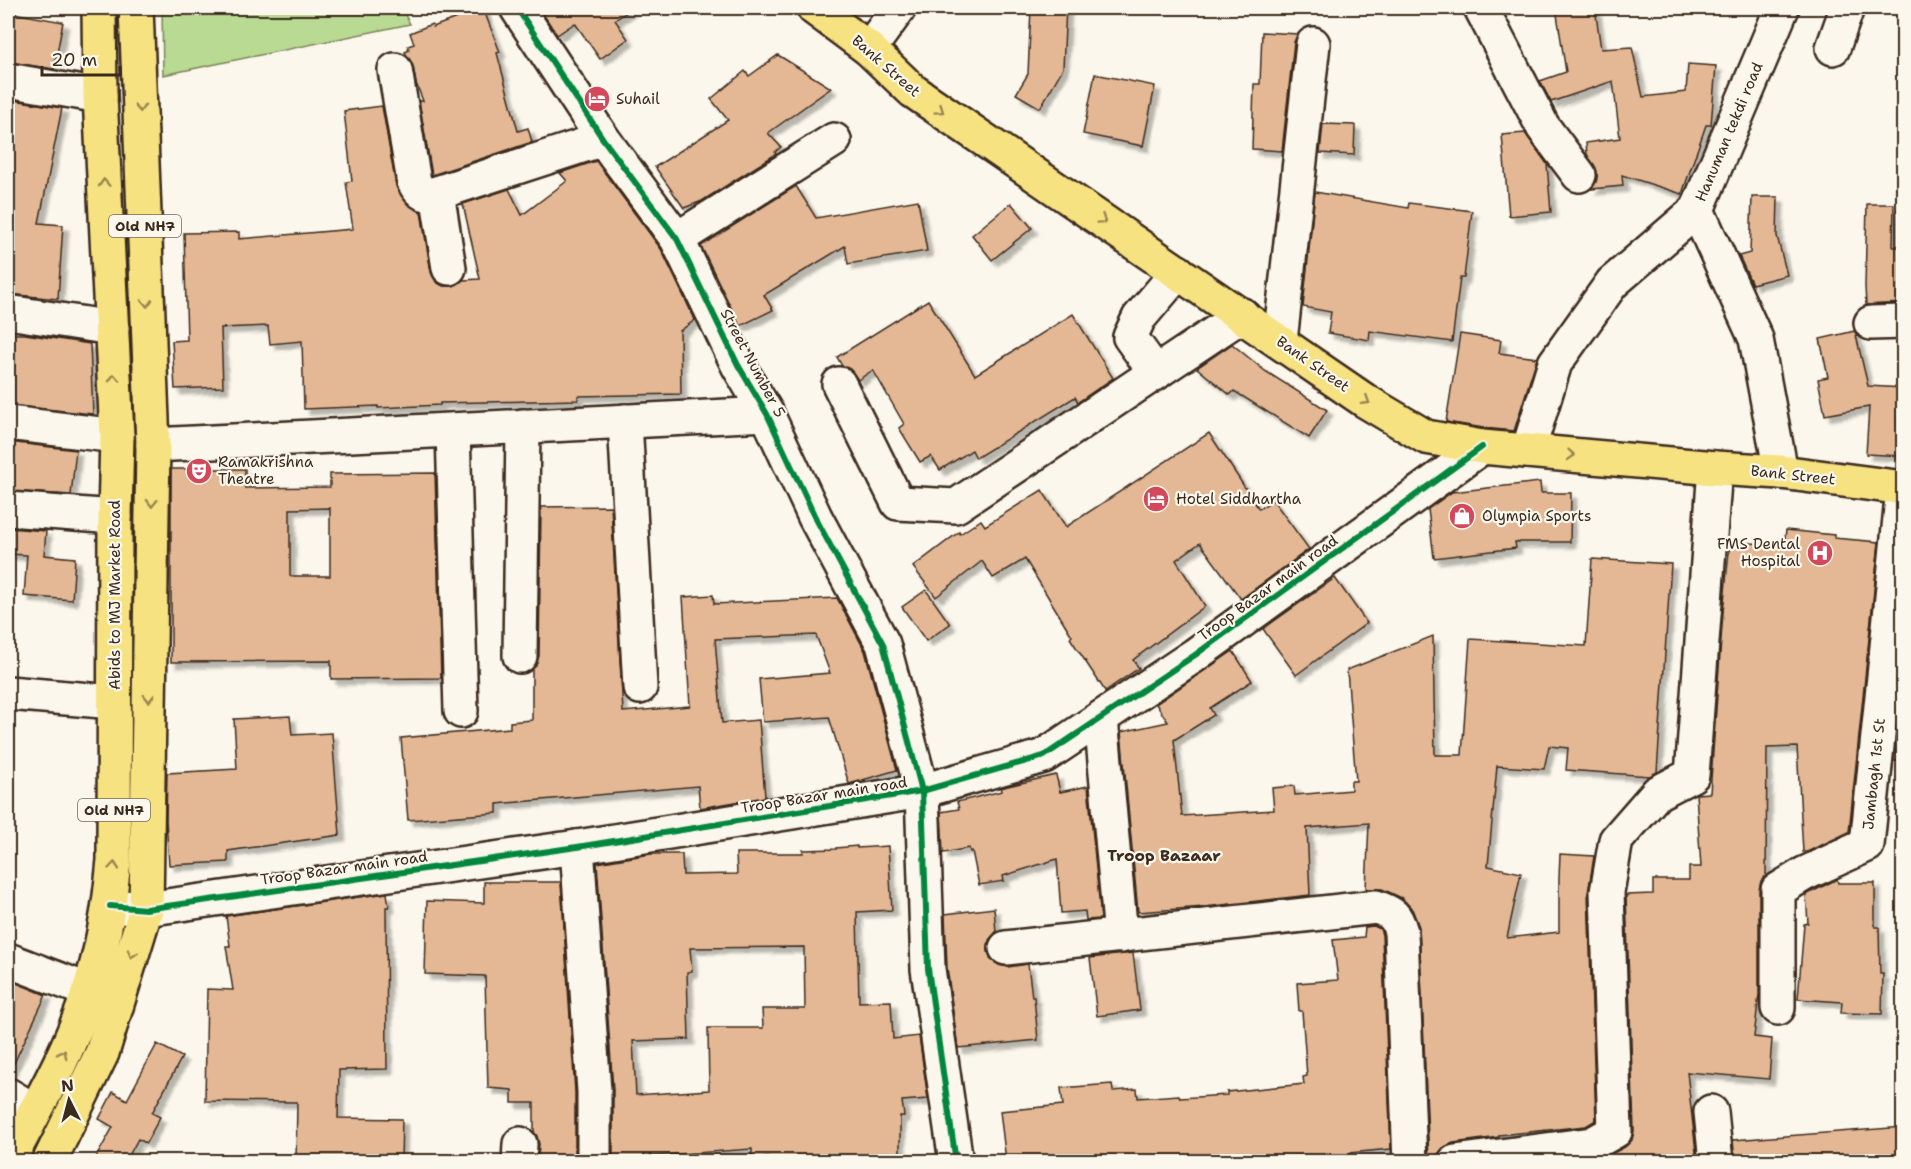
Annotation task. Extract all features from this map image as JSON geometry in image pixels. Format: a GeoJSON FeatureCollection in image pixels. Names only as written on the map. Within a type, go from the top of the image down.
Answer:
{"type":"FeatureCollection","features":[{"type":"Feature","properties":{"kind":"main road","name":"Abids to MJ Market Road"},"geometry":{"type":"LineString","coordinates":[[8,1161],[67,1047],[89,991],[110,906],[114,860],[117,436],[100,96],[99,8]]}},
{"type":"Feature","properties":{"kind":"main road","name":"Old NH7"},"geometry":{"type":"LineString","coordinates":[[49,1161],[102,1053],[146,909],[153,445],[136,8]]}},
{"type":"Feature","properties":{"kind":"main road","name":"Bank Street"},"geometry":{"type":"LineString","coordinates":[[814,8],[869,48],[913,92],[1364,400],[1426,437],[1482,447],[1781,472],[1903,488]]}},
{"type":"Feature","properties":{"kind":"street","name":"Street Number 5"},"geometry":{"type":"LineString","coordinates":[[517,8],[603,139],[677,239],[738,365],[767,414],[815,517],[883,644],[922,791],[928,969],[956,1161]]}},
{"type":"Feature","properties":{"kind":"street"},"geometry":{"type":"LineString","coordinates":[[869,48],[899,8]]}},
{"type":"Feature","properties":{"kind":"street"},"geometry":{"type":"LineString","coordinates":[[1481,8],[1543,127],[1580,175]]}},
{"type":"Feature","properties":{"kind":"street","name":"Hanuman tekdi road"},"geometry":{"type":"LineString","coordinates":[[1528,451],[1555,363],[1612,283],[1696,210],[1782,8]]}},
{"type":"Feature","properties":{"kind":"street"},"geometry":{"type":"LineString","coordinates":[[1833,48],[1847,8]]}},
{"type":"Feature","properties":{"kind":"street"},"geometry":{"type":"LineString","coordinates":[[1280,341],[1313,44]]}},
{"type":"Feature","properties":{"kind":"street"},"geometry":{"type":"LineString","coordinates":[[395,70],[414,182],[427,196],[603,139]]}},
{"type":"Feature","properties":{"kind":"street"},"geometry":{"type":"LineString","coordinates":[[8,80],[100,96]]}},
{"type":"Feature","properties":{"kind":"street"},"geometry":{"type":"LineString","coordinates":[[677,239],[834,140]]}},
{"type":"Feature","properties":{"kind":"street"},"geometry":{"type":"LineString","coordinates":[[437,193],[449,268]]}},
{"type":"Feature","properties":{"kind":"street"},"geometry":{"type":"LineString","coordinates":[[1696,210],[1756,339],[1781,472]]}},
{"type":"Feature","properties":{"kind":"street"},"geometry":{"type":"LineString","coordinates":[[1156,373],[1130,337],[1139,318],[1178,272]]}},
{"type":"Feature","properties":{"kind":"street"},"geometry":{"type":"LineString","coordinates":[[8,312],[112,328]]}},
{"type":"Feature","properties":{"kind":"street"},"geometry":{"type":"LineString","coordinates":[[839,384],[898,503],[956,506],[1242,315]]}},
{"type":"Feature","properties":{"kind":"street"},"geometry":{"type":"LineString","coordinates":[[1871,323],[1904,322]]}},
{"type":"Feature","properties":{"kind":"street"},"geometry":{"type":"LineString","coordinates":[[153,445],[767,414]]}},
{"type":"Feature","properties":{"kind":"street"},"geometry":{"type":"LineString","coordinates":[[625,421],[640,687]]}},
{"type":"Feature","properties":{"kind":"street"},"geometry":{"type":"LineString","coordinates":[[8,423],[117,436]]}},
{"type":"Feature","properties":{"kind":"street"},"geometry":{"type":"LineString","coordinates":[[520,656],[523,426]]}},
{"type":"Feature","properties":{"kind":"street"},"geometry":{"type":"LineString","coordinates":[[453,430],[460,711]]}},
{"type":"Feature","properties":{"kind":"street","name":"Troop Bazar main road"},"geometry":{"type":"LineString","coordinates":[[110,906],[146,909],[577,847],[922,791],[1044,756],[1195,655],[1482,447]]}},
{"type":"Feature","properties":{"kind":"street"},"geometry":{"type":"LineString","coordinates":[[1455,1161],[1592,1144],[1615,1131],[1607,892],[1616,840],[1657,793],[1692,775],[1715,468]]}},
{"type":"Feature","properties":{"kind":"street","name":"Jambagh 1st St"},"geometry":{"type":"LineString","coordinates":[[1778,1008],[1778,891],[1804,874],[1867,845],[1903,488]]}},
{"type":"Feature","properties":{"kind":"street"},"geometry":{"type":"LineString","coordinates":[[8,509],[115,517]]}},
{"type":"Feature","properties":{"kind":"street"},"geometry":{"type":"LineString","coordinates":[[8,693],[114,702]]}},
{"type":"Feature","properties":{"kind":"street"},"geometry":{"type":"LineString","coordinates":[[1101,718],[1121,936]]}},
{"type":"Feature","properties":{"kind":"street"},"geometry":{"type":"LineString","coordinates":[[577,847],[594,1091],[594,1161]]}},
{"type":"Feature","properties":{"kind":"street"},"geometry":{"type":"LineString","coordinates":[[1006,948],[1376,907],[1389,912],[1397,918],[1401,932],[1410,1161]]}},
{"type":"Feature","properties":{"kind":"street"},"geometry":{"type":"LineString","coordinates":[[8,960],[89,991]]}},
{"type":"Feature","properties":{"kind":"street"},"geometry":{"type":"LineString","coordinates":[[8,1095],[35,1111]]}},
{"type":"Feature","properties":{"kind":"street"},"geometry":{"type":"LineString","coordinates":[[1711,1112],[1716,1161]]}},
{"type":"Feature","properties":{"kind":"green space"},"geometry":{"type":"Polygon","coordinates":[[[162,8],[401,8],[410,24],[163,75],[162,8]]]}},
{"type":"Feature","properties":{"kind":"building"},"geometry":{"type":"Polygon","coordinates":[[[483,8],[500,52],[497,53],[518,131],[528,128],[532,142],[432,175],[419,101],[423,101],[413,66],[405,52],[409,50],[408,46],[414,44],[410,33],[483,8]]]}},
{"type":"Feature","properties":{"kind":"building"},"geometry":{"type":"Polygon","coordinates":[[[539,8],[633,8],[615,20],[628,39],[600,59],[575,23],[557,35],[539,8]]]}},
{"type":"Feature","properties":{"kind":"building"},"geometry":{"type":"Polygon","coordinates":[[[1031,8],[1066,8],[1063,68],[1040,108],[1016,94],[1028,74],[1031,8]]]}},
{"type":"Feature","properties":{"kind":"building"},"geometry":{"type":"Polygon","coordinates":[[[1556,8],[1595,8],[1601,49],[1632,47],[1643,97],[1686,92],[1688,64],[1716,66],[1711,125],[1706,125],[1682,194],[1622,175],[1623,186],[1591,189],[1596,182],[1597,172],[1587,154],[1586,143],[1620,138],[1613,81],[1551,102],[1540,81],[1566,72],[1556,8]]]}},
{"type":"Feature","properties":{"kind":"building"},"geometry":{"type":"Polygon","coordinates":[[[8,12],[63,22],[54,69],[8,62],[8,12]]]}},
{"type":"Feature","properties":{"kind":"building"},"geometry":{"type":"Polygon","coordinates":[[[1262,32],[1298,34],[1294,42],[1282,151],[1252,149],[1254,84],[1260,84],[1262,32]]]}},
{"type":"Feature","properties":{"kind":"building"},"geometry":{"type":"Polygon","coordinates":[[[778,55],[831,88],[768,133],[781,147],[775,152],[776,154],[702,201],[684,208],[655,167],[728,120],[711,99],[745,71],[749,76],[778,55]]]}},
{"type":"Feature","properties":{"kind":"building"},"geometry":{"type":"Polygon","coordinates":[[[1095,74],[1155,86],[1143,146],[1083,134],[1095,74]]]}},
{"type":"Feature","properties":{"kind":"building"},"geometry":{"type":"Polygon","coordinates":[[[8,99],[62,108],[39,223],[63,225],[58,299],[8,294],[8,99]]]}},
{"type":"Feature","properties":{"kind":"building"},"geometry":{"type":"Polygon","coordinates":[[[382,106],[396,186],[407,204],[421,212],[431,272],[436,282],[443,286],[453,286],[463,280],[480,279],[463,204],[509,189],[522,215],[567,181],[560,173],[596,161],[661,249],[695,320],[680,331],[681,394],[578,396],[578,400],[304,409],[302,341],[270,344],[268,326],[221,328],[223,387],[175,389],[172,341],[187,340],[184,233],[239,232],[239,239],[353,229],[346,182],[352,181],[344,111],[382,106]]]}},
{"type":"Feature","properties":{"kind":"building"},"geometry":{"type":"Polygon","coordinates":[[[1323,124],[1355,125],[1354,155],[1320,153],[1323,124]]]}},
{"type":"Feature","properties":{"kind":"building"},"geometry":{"type":"Polygon","coordinates":[[[1525,133],[1547,164],[1551,212],[1509,216],[1502,135],[1525,133]]]}},
{"type":"Feature","properties":{"kind":"building"},"geometry":{"type":"Polygon","coordinates":[[[796,186],[816,218],[918,200],[927,251],[848,264],[845,246],[764,295],[773,310],[740,326],[701,246],[796,186]]]}},
{"type":"Feature","properties":{"kind":"building"},"geometry":{"type":"Polygon","coordinates":[[[1315,192],[1408,208],[1409,203],[1472,211],[1464,278],[1460,278],[1452,342],[1370,331],[1369,340],[1328,333],[1331,312],[1303,307],[1315,192]]]}},
{"type":"Feature","properties":{"kind":"building"},"geometry":{"type":"Polygon","coordinates":[[[1752,197],[1778,197],[1777,236],[1787,275],[1752,284],[1739,256],[1750,253],[1752,197]]]}},
{"type":"Feature","properties":{"kind":"building"},"geometry":{"type":"Polygon","coordinates":[[[1011,203],[1032,228],[992,260],[972,235],[1011,203]]]}},
{"type":"Feature","properties":{"kind":"building"},"geometry":{"type":"Polygon","coordinates":[[[1867,204],[1894,204],[1893,247],[1904,247],[1904,303],[1866,305],[1867,204]]]}},
{"type":"Feature","properties":{"kind":"building"},"geometry":{"type":"Polygon","coordinates":[[[928,300],[975,375],[1073,314],[1113,378],[1078,402],[1075,397],[976,458],[972,450],[940,470],[931,456],[920,462],[899,428],[904,424],[873,370],[858,380],[850,369],[842,366],[837,357],[928,300]]]}},
{"type":"Feature","properties":{"kind":"building"},"geometry":{"type":"Polygon","coordinates":[[[1855,331],[1868,386],[1904,388],[1904,456],[1866,454],[1869,407],[1825,415],[1818,379],[1828,377],[1820,339],[1855,331]]]}},
{"type":"Feature","properties":{"kind":"building"},"geometry":{"type":"Polygon","coordinates":[[[8,334],[25,334],[90,344],[93,414],[8,405],[8,334]]]}},
{"type":"Feature","properties":{"kind":"building"},"geometry":{"type":"Polygon","coordinates":[[[1460,334],[1501,340],[1499,353],[1537,358],[1514,431],[1446,422],[1460,334]]]}},
{"type":"Feature","properties":{"kind":"building"},"geometry":{"type":"Polygon","coordinates":[[[1232,344],[1265,371],[1327,410],[1309,438],[1234,391],[1230,395],[1197,368],[1232,344]]]}},
{"type":"Feature","properties":{"kind":"building"},"geometry":{"type":"Polygon","coordinates":[[[1209,433],[1259,509],[1273,500],[1309,549],[1241,599],[1200,543],[1176,560],[1205,606],[1133,660],[1139,668],[1105,691],[1070,638],[1072,636],[1025,559],[993,578],[982,561],[936,597],[913,567],[959,532],[960,534],[981,520],[985,526],[1042,490],[1066,527],[1209,433]]]}},
{"type":"Feature","properties":{"kind":"building"},"geometry":{"type":"Polygon","coordinates":[[[8,442],[76,450],[71,495],[8,491],[8,442]]]}},
{"type":"Feature","properties":{"kind":"building"},"geometry":{"type":"Polygon","coordinates":[[[171,469],[245,469],[245,488],[330,487],[330,474],[435,473],[441,678],[331,679],[331,661],[171,662],[171,469]],[[330,508],[290,509],[290,576],[330,576],[330,508]]]}},
{"type":"Feature","properties":{"kind":"building"},"geometry":{"type":"Polygon","coordinates":[[[1540,482],[1541,493],[1571,493],[1570,542],[1515,542],[1516,548],[1434,558],[1428,509],[1452,492],[1540,482]]]}},
{"type":"Feature","properties":{"kind":"building"},"geometry":{"type":"Polygon","coordinates":[[[611,506],[623,712],[690,706],[683,597],[713,595],[714,604],[837,598],[865,651],[897,770],[849,784],[829,717],[763,722],[759,679],[830,673],[816,635],[715,639],[722,723],[759,720],[765,797],[700,808],[698,786],[497,804],[497,813],[408,820],[401,738],[510,728],[510,722],[532,720],[532,670],[539,656],[541,507],[611,506]]]}},
{"type":"Feature","properties":{"kind":"building"},"geometry":{"type":"Polygon","coordinates":[[[8,528],[46,531],[44,555],[75,558],[72,600],[24,596],[27,555],[8,554],[8,528]]]}},
{"type":"Feature","properties":{"kind":"building"},"geometry":{"type":"Polygon","coordinates":[[[1786,530],[1879,542],[1849,832],[1803,852],[1797,747],[1767,748],[1766,876],[1761,881],[1759,890],[1759,994],[1754,1037],[1772,1039],[1769,1079],[1687,1072],[1697,1161],[1598,1161],[1625,1147],[1632,1140],[1634,1131],[1626,895],[1653,894],[1653,880],[1689,880],[1689,867],[1701,867],[1696,794],[1710,793],[1730,541],[1784,546],[1786,530]]]}},
{"type":"Feature","properties":{"kind":"building"},"geometry":{"type":"Polygon","coordinates":[[[1592,559],[1671,564],[1657,772],[1650,776],[1566,770],[1568,748],[1549,746],[1544,769],[1497,766],[1488,866],[1521,873],[1507,938],[1559,932],[1560,854],[1594,856],[1588,893],[1596,1120],[1586,1126],[1499,1135],[1499,1137],[1453,1143],[1443,1148],[1438,1154],[1437,1161],[1429,1161],[1419,927],[1412,909],[1402,898],[1382,889],[1366,889],[1369,823],[1307,828],[1310,895],[1138,912],[1121,732],[1168,722],[1156,704],[1233,651],[1252,681],[1210,708],[1214,715],[1174,740],[1182,816],[1274,810],[1272,788],[1294,786],[1295,795],[1351,790],[1351,781],[1356,781],[1347,670],[1433,636],[1435,755],[1462,755],[1470,639],[1586,646],[1592,559]]]}},
{"type":"Feature","properties":{"kind":"building"},"geometry":{"type":"Polygon","coordinates":[[[1335,578],[1367,623],[1296,675],[1263,629],[1335,578]]]}},
{"type":"Feature","properties":{"kind":"building"},"geometry":{"type":"Polygon","coordinates":[[[926,590],[950,624],[926,641],[902,607],[926,590]]]}},
{"type":"Feature","properties":{"kind":"building"},"geometry":{"type":"Polygon","coordinates":[[[1904,670],[1904,761],[1894,761],[1904,670]]]}},
{"type":"Feature","properties":{"kind":"building"},"geometry":{"type":"Polygon","coordinates":[[[290,716],[292,735],[332,733],[340,835],[228,851],[228,862],[169,865],[166,820],[167,773],[237,769],[234,719],[290,716]]]}},
{"type":"Feature","properties":{"kind":"building"},"geometry":{"type":"Polygon","coordinates":[[[1056,775],[1060,792],[1088,786],[1101,919],[1086,920],[1085,911],[1061,913],[1057,859],[1003,876],[1004,881],[979,885],[972,851],[970,852],[969,848],[943,853],[941,812],[959,809],[957,802],[1002,791],[1001,788],[1008,786],[1056,775]]]}},
{"type":"Feature","properties":{"kind":"building"},"geometry":{"type":"Polygon","coordinates":[[[888,846],[892,910],[857,912],[859,1002],[891,1001],[893,1039],[919,1036],[928,1099],[902,1101],[904,1116],[900,1116],[900,1161],[845,1161],[844,1157],[752,1158],[752,1149],[639,1157],[639,1161],[613,1161],[613,1090],[597,863],[651,854],[682,854],[683,875],[737,874],[736,853],[803,853],[803,850],[888,846]],[[804,947],[690,948],[692,971],[687,972],[689,1039],[633,1041],[636,1095],[709,1090],[708,1028],[763,1028],[762,1009],[805,1009],[804,947]]]}},
{"type":"Feature","properties":{"kind":"building"},"geometry":{"type":"Polygon","coordinates":[[[1837,879],[1838,883],[1875,883],[1875,927],[1879,927],[1880,974],[1883,974],[1882,1014],[1841,1013],[1842,1002],[1798,999],[1804,924],[1808,923],[1806,895],[1837,879]]]}},
{"type":"Feature","properties":{"kind":"building"},"geometry":{"type":"Polygon","coordinates":[[[484,882],[561,882],[575,1092],[575,1156],[538,1157],[539,1144],[534,1132],[534,1103],[512,1103],[512,1090],[488,1088],[485,976],[425,974],[427,901],[484,903],[484,882]]]}},
{"type":"Feature","properties":{"kind":"building"},"geometry":{"type":"Polygon","coordinates":[[[387,893],[389,907],[386,907],[387,1069],[339,1070],[338,1118],[402,1119],[401,1161],[296,1161],[297,1102],[205,1101],[207,989],[233,990],[226,946],[230,946],[226,916],[387,893]]]}},
{"type":"Feature","properties":{"kind":"building"},"geometry":{"type":"Polygon","coordinates":[[[994,908],[996,932],[989,940],[988,951],[991,960],[1008,967],[1028,964],[1038,1040],[958,1048],[947,967],[945,914],[994,908]]]}},
{"type":"Feature","properties":{"kind":"building"},"geometry":{"type":"Polygon","coordinates":[[[1374,926],[1380,929],[1382,935],[1391,1149],[1312,1160],[1311,1155],[1250,1161],[1006,1161],[1000,1111],[1063,1105],[1061,1088],[1112,1084],[1113,1091],[1137,1089],[1138,1098],[1179,1095],[1180,1098],[1227,1095],[1227,1092],[1304,1084],[1303,1077],[1307,1076],[1302,1011],[1299,1011],[1297,983],[1338,980],[1333,940],[1364,937],[1365,927],[1374,926]]]}},
{"type":"Feature","properties":{"kind":"building"},"geometry":{"type":"Polygon","coordinates":[[[1133,953],[1140,1010],[1097,1016],[1090,958],[1133,953]]]}},
{"type":"Feature","properties":{"kind":"building"},"geometry":{"type":"Polygon","coordinates":[[[14,982],[46,995],[8,1076],[8,995],[14,982]]]}},
{"type":"Feature","properties":{"kind":"building"},"geometry":{"type":"Polygon","coordinates":[[[157,1044],[182,1057],[152,1113],[160,1117],[146,1143],[138,1139],[126,1161],[94,1161],[113,1127],[99,1119],[113,1092],[127,1100],[157,1044]]]}},
{"type":"Feature","properties":{"kind":"building"},"geometry":{"type":"Polygon","coordinates":[[[1904,1127],[1904,1161],[1735,1161],[1733,1140],[1904,1127]]]}},
{"type":"Feature","properties":{"kind":"cycle path"},"geometry":{"type":"LineString","coordinates":[[517,8],[603,139],[677,239],[738,365],[767,414],[815,517],[883,644],[922,791],[928,969],[956,1162]]}},
{"type":"Feature","properties":{"kind":"cycle path"},"geometry":{"type":"LineString","coordinates":[[110,906],[146,909],[577,847],[922,791],[1044,756],[1195,655],[1482,447]]}},
{"type":"Feature","properties":{"kind":"place","name":"Suhail"},"geometry":{"type":"Point","coordinates":[597,99]}},
{"type":"Feature","properties":{"kind":"place","name":"Ramakrishna Theatre"},"geometry":{"type":"Point","coordinates":[199,471]}},
{"type":"Feature","properties":{"kind":"place","name":"Hotel Siddhartha"},"geometry":{"type":"Point","coordinates":[1156,499]}},
{"type":"Feature","properties":{"kind":"place","name":"Olympia Sports"},"geometry":{"type":"Point","coordinates":[1462,516]}},
{"type":"Feature","properties":{"kind":"place","name":"FMS Dental Hospital"},"geometry":{"type":"Point","coordinates":[1820,553]}},
{"type":"Feature","properties":{"kind":"district","name":"Troop Bazaar"},"geometry":{"type":"Point","coordinates":[1164,855]}}]}
